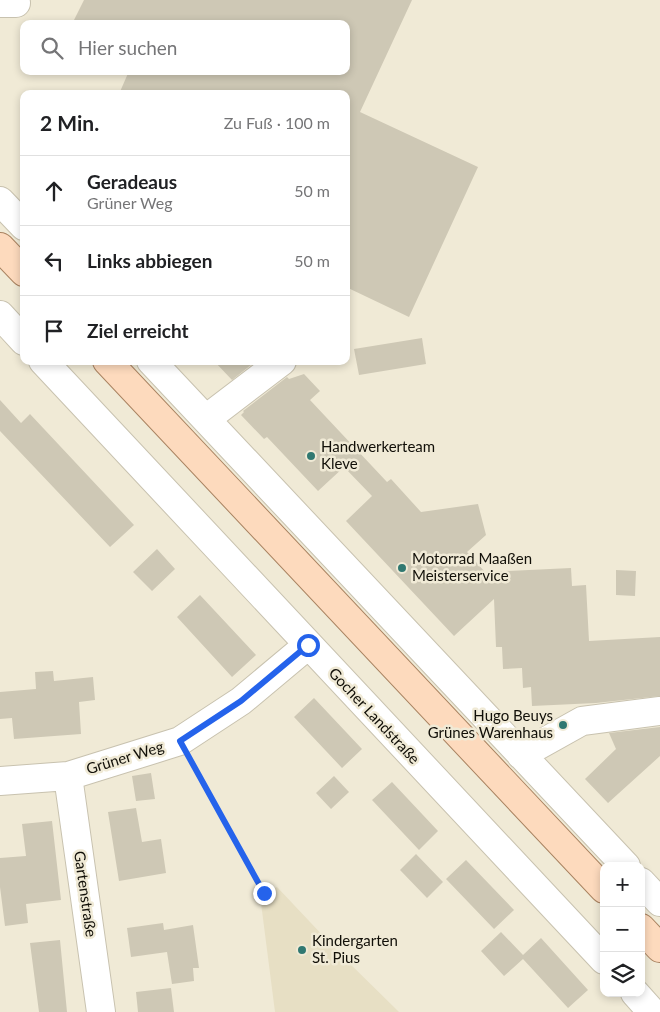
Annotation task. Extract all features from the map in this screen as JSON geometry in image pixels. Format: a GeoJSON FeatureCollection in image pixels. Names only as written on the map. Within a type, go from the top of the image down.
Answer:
{"type":"FeatureCollection","features":[{"type":"Feature","properties":{"kind":"main road"},"geometry":{"type":"LineString","coordinates":[[0,247],[20,268]]}},
{"type":"Feature","properties":{"kind":"main road"},"geometry":{"type":"LineString","coordinates":[[111,365],[600,885]]}},
{"type":"Feature","properties":{"kind":"main road"},"geometry":{"type":"LineString","coordinates":[[645,932],[660,948]]}},
{"type":"Feature","properties":{"kind":"street"},"geometry":{"type":"LineString","coordinates":[[0,201],[20,222]]}},
{"type":"Feature","properties":{"kind":"street"},"geometry":{"type":"LineString","coordinates":[[0,315],[20,337]]}},
{"type":"Feature","properties":{"kind":"street","name":"Gocher Landstraße"},"geometry":{"type":"LineString","coordinates":[[47,365],[600,956]]}},
{"type":"Feature","properties":{"kind":"street"},"geometry":{"type":"LineString","coordinates":[[155,365],[622,862]]}},
{"type":"Feature","properties":{"kind":"street"},"geometry":{"type":"LineString","coordinates":[[206,419],[277,365]]}},
{"type":"Feature","properties":{"kind":"street","name":"Grüner Weg"},"geometry":{"type":"LineString","coordinates":[[0,781],[68,776],[180,741],[241,701],[308,645]]}},
{"type":"Feature","properties":{"kind":"street"},"geometry":{"type":"LineString","coordinates":[[521,755],[582,721],[660,711]]}},
{"type":"Feature","properties":{"kind":"street","name":"Gartenstraße"},"geometry":{"type":"LineString","coordinates":[[68,776],[101,1012]]}},
{"type":"Feature","properties":{"kind":"street"},"geometry":{"type":"LineString","coordinates":[[645,886],[660,902]]}},
{"type":"Feature","properties":{"kind":"street"},"geometry":{"type":"LineString","coordinates":[[639,997],[652,1012]]}},
{"type":"Feature","properties":{"kind":"path"},"geometry":{"type":"LineString","coordinates":[[180,741],[264,893]]}},
{"type":"Feature","properties":{"kind":"shaded area","name":"Kindergarten St. Pius"},"geometry":{"type":"Polygon","coordinates":[[[277,887],[343,957],[399,1012],[275,1012],[261,903],[264,893],[277,887]]]}},
{"type":"Feature","properties":{"kind":"building"},"geometry":{"type":"Polygon","coordinates":[[[84,0],[412,0],[360,112],[478,167],[409,317],[350,289],[350,90],[121,90],[127,75],[350,75],[350,20],[74,20],[84,0]]]}},
{"type":"Feature","properties":{"kind":"building"},"geometry":{"type":"Polygon","coordinates":[[[422,338],[426,364],[359,375],[354,349],[422,338]]]}},
{"type":"Feature","properties":{"kind":"building"},"geometry":{"type":"Polygon","coordinates":[[[218,365],[251,365],[232,380],[218,365]]]}},
{"type":"Feature","properties":{"kind":"building"},"geometry":{"type":"Polygon","coordinates":[[[304,374],[320,391],[310,400],[387,482],[391,479],[421,512],[478,504],[486,535],[467,552],[485,572],[571,568],[572,586],[586,585],[589,641],[660,637],[660,696],[596,703],[532,706],[531,687],[523,688],[522,668],[503,669],[502,647],[496,647],[494,599],[454,636],[346,521],[372,496],[344,467],[318,491],[267,437],[264,439],[241,415],[243,411],[287,377],[289,379],[304,374]]]}},
{"type":"Feature","properties":{"kind":"building"},"geometry":{"type":"Polygon","coordinates":[[[0,400],[21,423],[30,414],[134,525],[110,547],[0,431],[0,400]]]}},
{"type":"Feature","properties":{"kind":"building"},"geometry":{"type":"Polygon","coordinates":[[[157,549],[175,569],[152,591],[133,572],[157,549]]]}},
{"type":"Feature","properties":{"kind":"building"},"geometry":{"type":"Polygon","coordinates":[[[616,570],[636,571],[635,596],[616,595],[616,570]]]}},
{"type":"Feature","properties":{"kind":"building"},"geometry":{"type":"Polygon","coordinates":[[[200,595],[256,655],[232,677],[177,617],[200,595]]]}},
{"type":"Feature","properties":{"kind":"building"},"geometry":{"type":"Polygon","coordinates":[[[53,671],[54,681],[93,677],[95,700],[79,702],[81,734],[14,739],[12,718],[0,719],[0,692],[36,689],[35,672],[53,671]]]}},
{"type":"Feature","properties":{"kind":"building"},"geometry":{"type":"Polygon","coordinates":[[[314,698],[362,749],[342,768],[294,717],[314,698]]]}},
{"type":"Feature","properties":{"kind":"building"},"geometry":{"type":"Polygon","coordinates":[[[660,727],[660,756],[608,803],[585,779],[616,749],[609,733],[660,727]]]}},
{"type":"Feature","properties":{"kind":"building"},"geometry":{"type":"Polygon","coordinates":[[[151,773],[155,799],[136,801],[132,776],[151,773]]]}},
{"type":"Feature","properties":{"kind":"building"},"geometry":{"type":"Polygon","coordinates":[[[334,776],[349,792],[331,809],[316,793],[334,776]]]}},
{"type":"Feature","properties":{"kind":"building"},"geometry":{"type":"Polygon","coordinates":[[[392,782],[438,831],[419,850],[372,800],[392,782]]]}},
{"type":"Feature","properties":{"kind":"building"},"geometry":{"type":"Polygon","coordinates":[[[136,808],[142,842],[161,839],[166,873],[119,881],[108,812],[136,808]]]}},
{"type":"Feature","properties":{"kind":"building"},"geometry":{"type":"Polygon","coordinates":[[[52,821],[61,900],[26,904],[28,923],[5,926],[0,887],[0,858],[26,856],[22,824],[52,821]]]}},
{"type":"Feature","properties":{"kind":"building"},"geometry":{"type":"Polygon","coordinates":[[[416,854],[443,882],[427,898],[400,870],[416,854]]]}},
{"type":"Feature","properties":{"kind":"building"},"geometry":{"type":"Polygon","coordinates":[[[466,860],[514,910],[494,929],[446,879],[466,860]]]}},
{"type":"Feature","properties":{"kind":"building"},"geometry":{"type":"Polygon","coordinates":[[[163,923],[164,930],[193,925],[199,968],[193,968],[194,981],[172,984],[167,952],[131,957],[127,928],[163,923]]]}},
{"type":"Feature","properties":{"kind":"building"},"geometry":{"type":"Polygon","coordinates":[[[501,932],[523,955],[541,938],[588,990],[568,1008],[523,959],[504,976],[481,951],[501,932]]]}},
{"type":"Feature","properties":{"kind":"building"},"geometry":{"type":"Polygon","coordinates":[[[60,940],[67,1012],[39,1012],[30,943],[60,940]]]}},
{"type":"Feature","properties":{"kind":"building"},"geometry":{"type":"Polygon","coordinates":[[[171,988],[174,1012],[138,1012],[136,992],[171,988]]]}},
{"type":"Feature","properties":{"kind":"place","name":"Handwerkerteam Kleve"},"geometry":{"type":"Point","coordinates":[311,456]}},
{"type":"Feature","properties":{"kind":"place","name":"Motorrad Maaßen Meisterservice"},"geometry":{"type":"Point","coordinates":[402,568]}},
{"type":"Feature","properties":{"kind":"place","name":"Hugo Beuys Grünes Warenhaus"},"geometry":{"type":"Point","coordinates":[563,725]}},
{"type":"Feature","properties":{"kind":"place","name":"Kindergarten St. Pius"},"geometry":{"type":"Point","coordinates":[302,950]}},
{"type":"Feature","properties":{"kind":"route"},"geometry":{"type":"LineString","coordinates":[[264,893],[180,741],[241,701],[308,645]]}}]}
